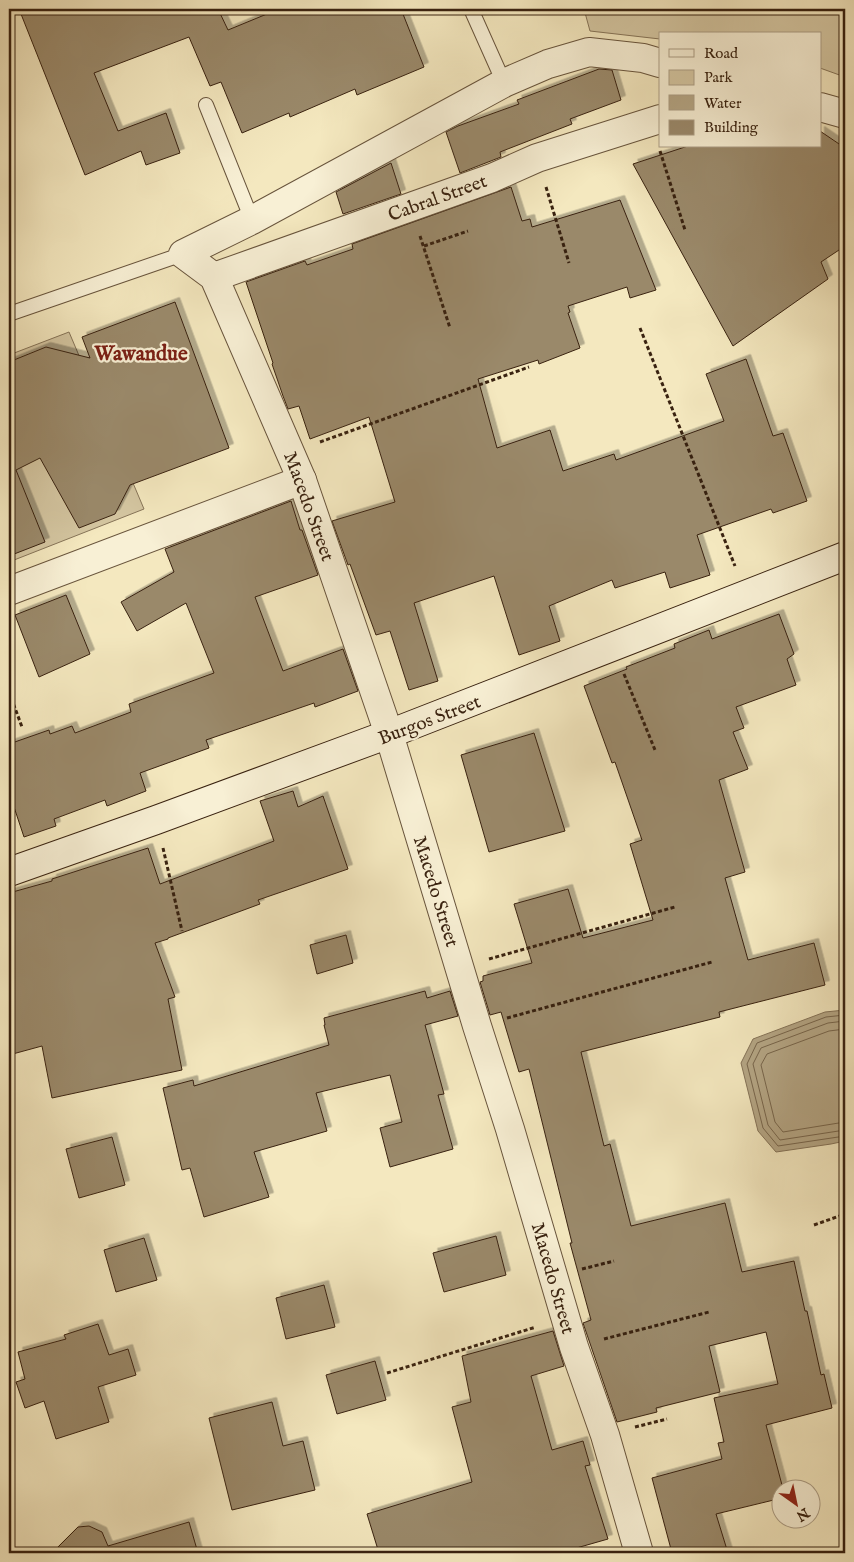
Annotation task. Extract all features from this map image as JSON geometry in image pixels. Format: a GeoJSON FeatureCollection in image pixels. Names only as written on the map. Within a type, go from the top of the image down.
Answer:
{"type":"FeatureCollection","features":[{"type":"Feature","properties":{"kind":"street"},"geometry":{"type":"LineString","coordinates":[[214,276],[183,254],[252,220],[504,83],[548,64],[589,52],[643,58],[659,62]]}},
{"type":"Feature","properties":{"kind":"street"},"geometry":{"type":"LineString","coordinates":[[822,108],[845,114]]}},
{"type":"Feature","properties":{"kind":"street","name":"Cabral Street"},"geometry":{"type":"LineString","coordinates":[[214,276],[492,178],[536,158],[656,121]]}},
{"type":"Feature","properties":{"kind":"street","name":"Macedo Street"},"geometry":{"type":"LineString","coordinates":[[214,276],[302,480],[389,734],[510,1129],[574,1346],[605,1435],[639,1553]]}},
{"type":"Feature","properties":{"kind":"street"},"geometry":{"type":"LineString","coordinates":[[9,591],[302,480]]}},
{"type":"Feature","properties":{"kind":"street","name":"Burgos Street"},"geometry":{"type":"LineString","coordinates":[[9,872],[389,734],[845,556]]}},
{"type":"Feature","properties":{"kind":"lane"},"geometry":{"type":"LineString","coordinates":[[471,9],[504,83]]}},
{"type":"Feature","properties":{"kind":"lane"},"geometry":{"type":"LineString","coordinates":[[206,105],[252,220]]}},
{"type":"Feature","properties":{"kind":"lane"},"geometry":{"type":"LineString","coordinates":[[9,314],[183,254]]}},
{"type":"Feature","properties":{"kind":"path"},"geometry":{"type":"LineString","coordinates":[[663,148],[684,230]]}},
{"type":"Feature","properties":{"kind":"path"},"geometry":{"type":"LineString","coordinates":[[536,158],[569,263]]}},
{"type":"Feature","properties":{"kind":"path"},"geometry":{"type":"LineString","coordinates":[[410,207],[450,328]]}},
{"type":"Feature","properties":{"kind":"path"},"geometry":{"type":"LineString","coordinates":[[424,246],[468,231]]}},
{"type":"Feature","properties":{"kind":"path"},"geometry":{"type":"LineString","coordinates":[[640,328],[746,595]]}},
{"type":"Feature","properties":{"kind":"path"},"geometry":{"type":"LineString","coordinates":[[291,452],[530,367]]}},
{"type":"Feature","properties":{"kind":"path"},"geometry":{"type":"LineString","coordinates":[[613,647],[655,750]]}},
{"type":"Feature","properties":{"kind":"path"},"geometry":{"type":"LineString","coordinates":[[9,692],[22,727]]}},
{"type":"Feature","properties":{"kind":"path"},"geometry":{"type":"LineString","coordinates":[[156,820],[182,931]]}},
{"type":"Feature","properties":{"kind":"path"},"geometry":{"type":"LineString","coordinates":[[460,967],[675,907]]}},
{"type":"Feature","properties":{"kind":"path"},"geometry":{"type":"LineString","coordinates":[[477,1026],[712,962]]}},
{"type":"Feature","properties":{"kind":"path"},"geometry":{"type":"LineString","coordinates":[[814,1225],[845,1214]]}},
{"type":"Feature","properties":{"kind":"path"},"geometry":{"type":"LineString","coordinates":[[574,1346],[709,1312]]}},
{"type":"Feature","properties":{"kind":"path"},"geometry":{"type":"LineString","coordinates":[[387,1373],[566,1317]]}},
{"type":"Feature","properties":{"kind":"green space"},"geometry":{"type":"Polygon","coordinates":[[[584,9],[845,9],[845,77],[822,69],[822,32],[659,32],[659,39],[590,31],[584,9]]]}},
{"type":"Feature","properties":{"kind":"green space"},"geometry":{"type":"Polygon","coordinates":[[[69,332],[144,509],[9,562],[9,355],[69,332]]]}},
{"type":"Feature","properties":{"kind":"water"},"geometry":{"type":"Polygon","coordinates":[[[845,1010],[845,1141],[776,1152],[758,1131],[741,1063],[753,1039],[825,1012],[845,1010]]]}},
{"type":"Feature","properties":{"kind":"building"},"geometry":{"type":"Polygon","coordinates":[[[19,9],[218,9],[228,30],[279,9],[401,9],[424,67],[357,95],[355,89],[290,117],[289,113],[242,133],[221,82],[210,86],[189,37],[94,73],[118,131],[166,113],[180,153],[146,165],[141,151],[85,175],[19,9]]]}},
{"type":"Feature","properties":{"kind":"building"},"geometry":{"type":"Polygon","coordinates":[[[599,69],[612,70],[621,100],[570,119],[572,124],[500,152],[501,157],[460,173],[446,132],[519,104],[517,100],[599,69]]]}},
{"type":"Feature","properties":{"kind":"building"},"geometry":{"type":"Polygon","coordinates":[[[822,132],[845,148],[845,246],[821,262],[828,279],[733,346],[633,164],[682,148],[822,148],[822,132]]]}},
{"type":"Feature","properties":{"kind":"building"},"geometry":{"type":"Polygon","coordinates":[[[391,163],[401,194],[343,214],[336,192],[391,163]]]}},
{"type":"Feature","properties":{"kind":"building"},"geometry":{"type":"Polygon","coordinates":[[[511,187],[522,221],[530,219],[532,227],[620,200],[656,290],[630,298],[627,287],[568,306],[570,312],[568,313],[580,348],[539,364],[538,360],[478,379],[497,448],[550,430],[563,471],[614,454],[616,460],[724,421],[706,374],[746,359],[773,436],[783,433],[807,501],[773,513],[771,509],[697,535],[710,575],[670,588],[665,572],[615,588],[612,580],[549,606],[560,641],[519,655],[494,576],[414,603],[438,681],[409,690],[390,631],[376,635],[332,521],[395,502],[369,417],[310,439],[299,406],[288,409],[246,282],[305,261],[307,265],[353,249],[352,244],[511,187]]]}},
{"type":"Feature","properties":{"kind":"building"},"geometry":{"type":"Polygon","coordinates":[[[175,302],[229,448],[130,485],[115,514],[79,528],[40,458],[16,470],[45,542],[9,556],[9,362],[46,347],[90,358],[82,337],[175,302]]]}},
{"type":"Feature","properties":{"kind":"building"},"geometry":{"type":"Polygon","coordinates":[[[291,501],[318,575],[255,597],[283,671],[343,649],[358,691],[315,707],[314,703],[206,740],[209,748],[140,773],[146,791],[107,806],[105,800],[54,819],[56,826],[24,837],[14,807],[9,809],[9,744],[49,730],[50,734],[72,726],[75,733],[131,712],[129,704],[214,673],[186,603],[137,631],[121,602],[174,572],[165,549],[291,501]]]}},
{"type":"Feature","properties":{"kind":"building"},"geometry":{"type":"Polygon","coordinates":[[[66,595],[90,654],[39,677],[15,615],[66,595]]]}},
{"type":"Feature","properties":{"kind":"building"},"geometry":{"type":"Polygon","coordinates":[[[779,614],[794,654],[787,659],[796,685],[736,707],[744,728],[733,732],[748,769],[719,780],[745,872],[725,878],[748,960],[814,943],[825,985],[719,1012],[720,1017],[581,1052],[604,1146],[610,1144],[631,1226],[725,1203],[742,1272],[794,1261],[821,1375],[824,1374],[832,1408],[766,1425],[781,1480],[772,1480],[772,1500],[716,1514],[728,1553],[672,1553],[652,1478],[722,1459],[718,1443],[724,1442],[714,1398],[778,1384],[766,1332],[709,1346],[720,1392],[656,1408],[657,1412],[617,1422],[583,1323],[591,1320],[570,1243],[572,1243],[529,1069],[519,1072],[501,1012],[490,1015],[480,982],[483,981],[483,976],[532,963],[514,904],[568,889],[583,938],[653,920],[630,844],[642,840],[615,762],[612,763],[584,686],[675,648],[674,644],[709,630],[712,639],[779,614]]]}},
{"type":"Feature","properties":{"kind":"building"},"geometry":{"type":"Polygon","coordinates":[[[534,733],[565,831],[489,852],[461,755],[534,733]]]}},
{"type":"Feature","properties":{"kind":"building"},"geometry":{"type":"Polygon","coordinates":[[[293,791],[298,807],[323,796],[348,869],[258,900],[260,904],[155,943],[175,997],[168,999],[182,1070],[52,1098],[42,1046],[9,1055],[9,893],[52,881],[52,879],[148,848],[160,884],[274,841],[260,801],[293,791]]]}},
{"type":"Feature","properties":{"kind":"building"},"geometry":{"type":"Polygon","coordinates":[[[346,935],[353,963],[317,974],[310,945],[346,935]]]}},
{"type":"Feature","properties":{"kind":"building"},"geometry":{"type":"Polygon","coordinates":[[[425,991],[427,998],[450,991],[458,1016],[425,1025],[444,1094],[438,1095],[453,1149],[390,1167],[380,1128],[402,1122],[390,1075],[316,1093],[327,1131],[254,1152],[269,1197],[204,1217],[190,1168],[182,1170],[163,1088],[193,1080],[194,1086],[329,1045],[324,1018],[425,991]]]}},
{"type":"Feature","properties":{"kind":"building"},"geometry":{"type":"Polygon","coordinates":[[[112,1137],[125,1185],[79,1198],[66,1149],[112,1137]]]}},
{"type":"Feature","properties":{"kind":"building"},"geometry":{"type":"Polygon","coordinates":[[[496,1236],[506,1275],[444,1292],[433,1253],[496,1236]]]}},
{"type":"Feature","properties":{"kind":"building"},"geometry":{"type":"Polygon","coordinates":[[[144,1238],[157,1280],[116,1292],[104,1250],[144,1238]]]}},
{"type":"Feature","properties":{"kind":"building"},"geometry":{"type":"Polygon","coordinates":[[[324,1285],[335,1327],[286,1339],[276,1298],[324,1285]]]}},
{"type":"Feature","properties":{"kind":"building"},"geometry":{"type":"Polygon","coordinates":[[[98,1324],[109,1355],[128,1349],[136,1375],[98,1387],[109,1422],[56,1439],[44,1401],[25,1408],[16,1382],[25,1379],[18,1352],[66,1339],[64,1335],[98,1324]]]}},
{"type":"Feature","properties":{"kind":"building"},"geometry":{"type":"Polygon","coordinates":[[[553,1331],[564,1366],[531,1376],[552,1450],[583,1441],[590,1465],[585,1466],[608,1539],[559,1553],[379,1553],[367,1514],[472,1482],[452,1407],[471,1402],[462,1356],[553,1331]]]}},
{"type":"Feature","properties":{"kind":"building"},"geometry":{"type":"Polygon","coordinates":[[[375,1361],[386,1400],[337,1414],[326,1375],[375,1361]]]}},
{"type":"Feature","properties":{"kind":"building"},"geometry":{"type":"Polygon","coordinates":[[[272,1402],[283,1446],[303,1441],[315,1490],[232,1510],[209,1418],[272,1402]]]}},
{"type":"Feature","properties":{"kind":"building"},"geometry":{"type":"Polygon","coordinates":[[[189,1522],[198,1553],[52,1553],[78,1527],[89,1526],[102,1532],[108,1546],[189,1522]]]}},
{"type":"Feature","properties":{"kind":"district","name":"Wawandue"},"geometry":{"type":"Point","coordinates":[141,353]}}]}
